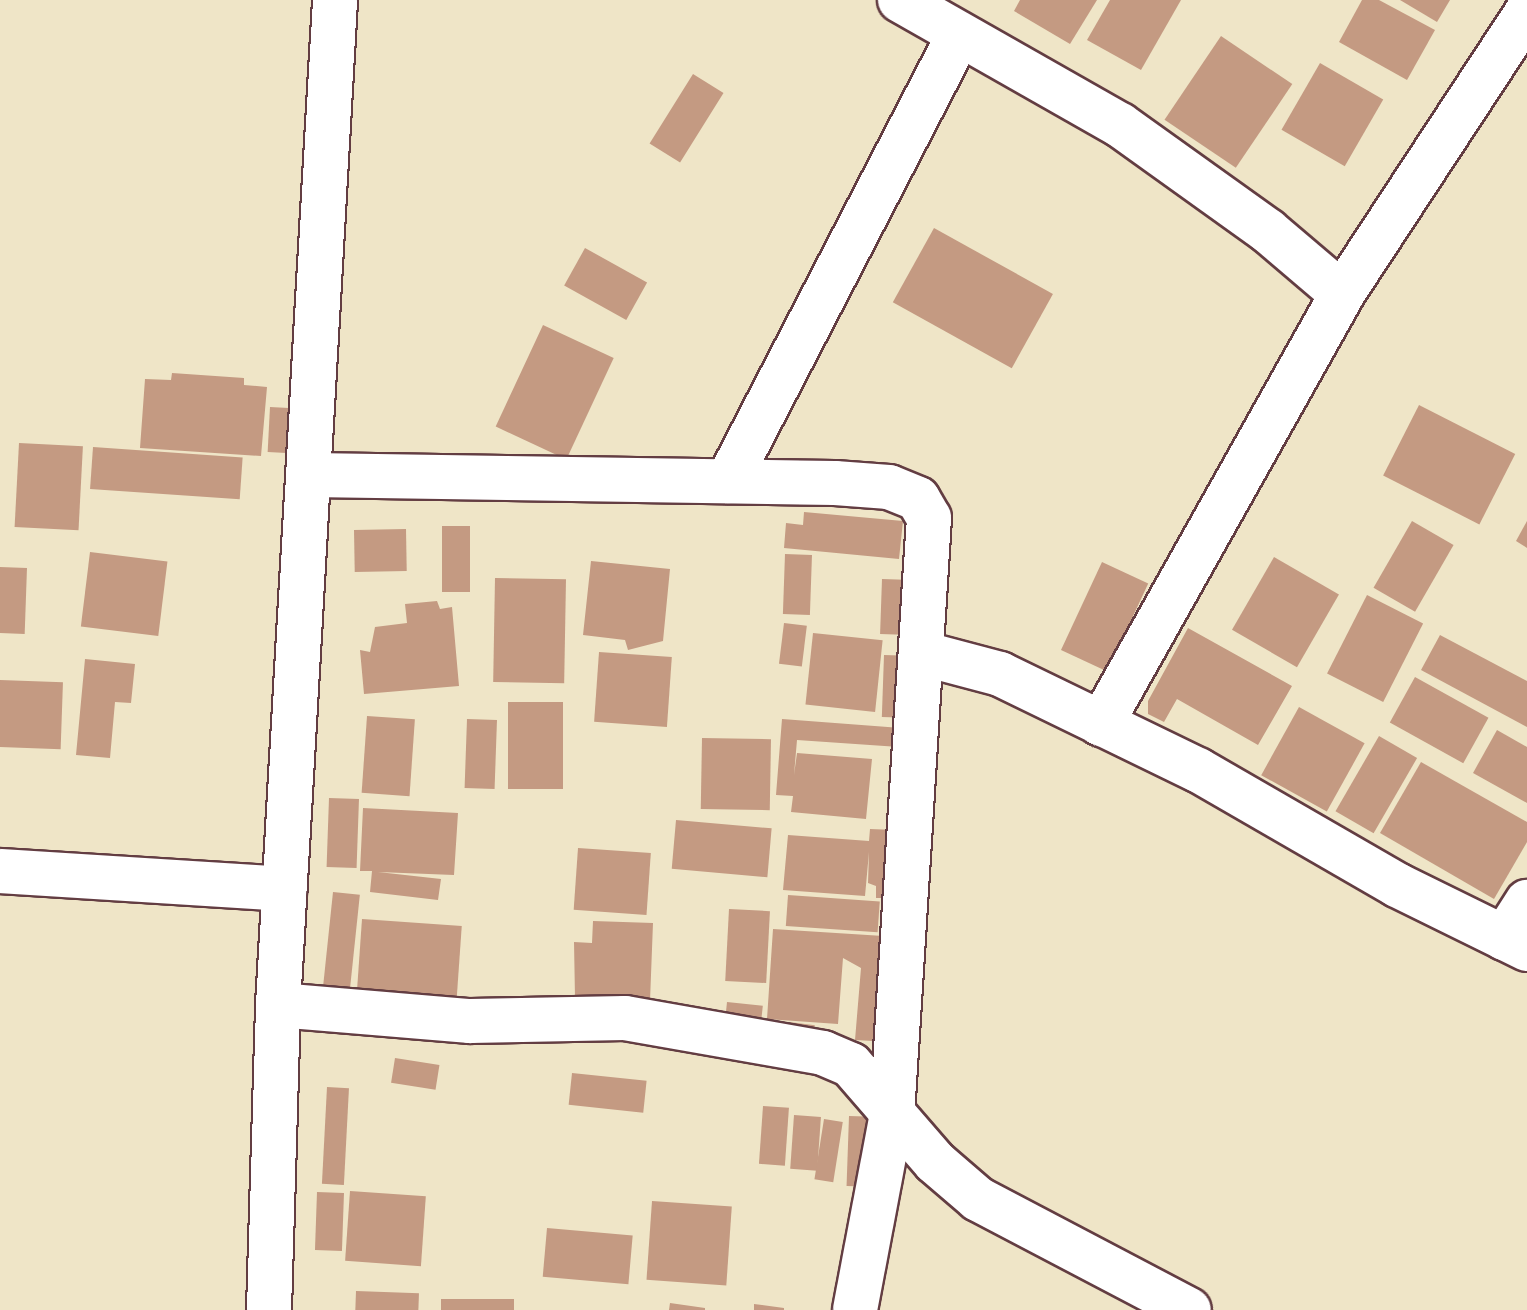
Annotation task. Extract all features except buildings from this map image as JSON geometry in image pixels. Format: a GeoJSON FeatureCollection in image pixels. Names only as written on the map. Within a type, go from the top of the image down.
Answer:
{"type":"FeatureCollection","features":[{"type":"Feature","properties":{"kind":"street"},"geometry":{"type":"LineString","coordinates":[[900,0],[1120,125],[1255,222],[1342,294]]}},
{"type":"Feature","properties":{"kind":"street"},"geometry":{"type":"LineString","coordinates":[[269,1310],[284,889],[344,8]]}},
{"type":"Feature","properties":{"kind":"street"},"geometry":{"type":"LineString","coordinates":[[1101,724],[1342,294],[1527,12]]}},
{"type":"Feature","properties":{"kind":"street"},"geometry":{"type":"LineString","coordinates":[[728,481],[959,35]]}},
{"type":"Feature","properties":{"kind":"street"},"geometry":{"type":"LineString","coordinates":[[311,475],[728,481],[889,487],[918,499],[929,518],[892,1114],[855,1310]]}},
{"type":"Feature","properties":{"kind":"street"},"geometry":{"type":"LineString","coordinates":[[921,653],[1000,674],[1198,770],[1397,885],[1519,929]]}},
{"type":"Feature","properties":{"kind":"street"},"geometry":{"type":"LineString","coordinates":[[0,871],[284,889]]}},
{"type":"Feature","properties":{"kind":"street"},"geometry":{"type":"LineString","coordinates":[[278,1005],[470,1021],[625,1018],[808,1050],[851,1065],[892,1114],[978,1199],[1189,1310]]}}]}
